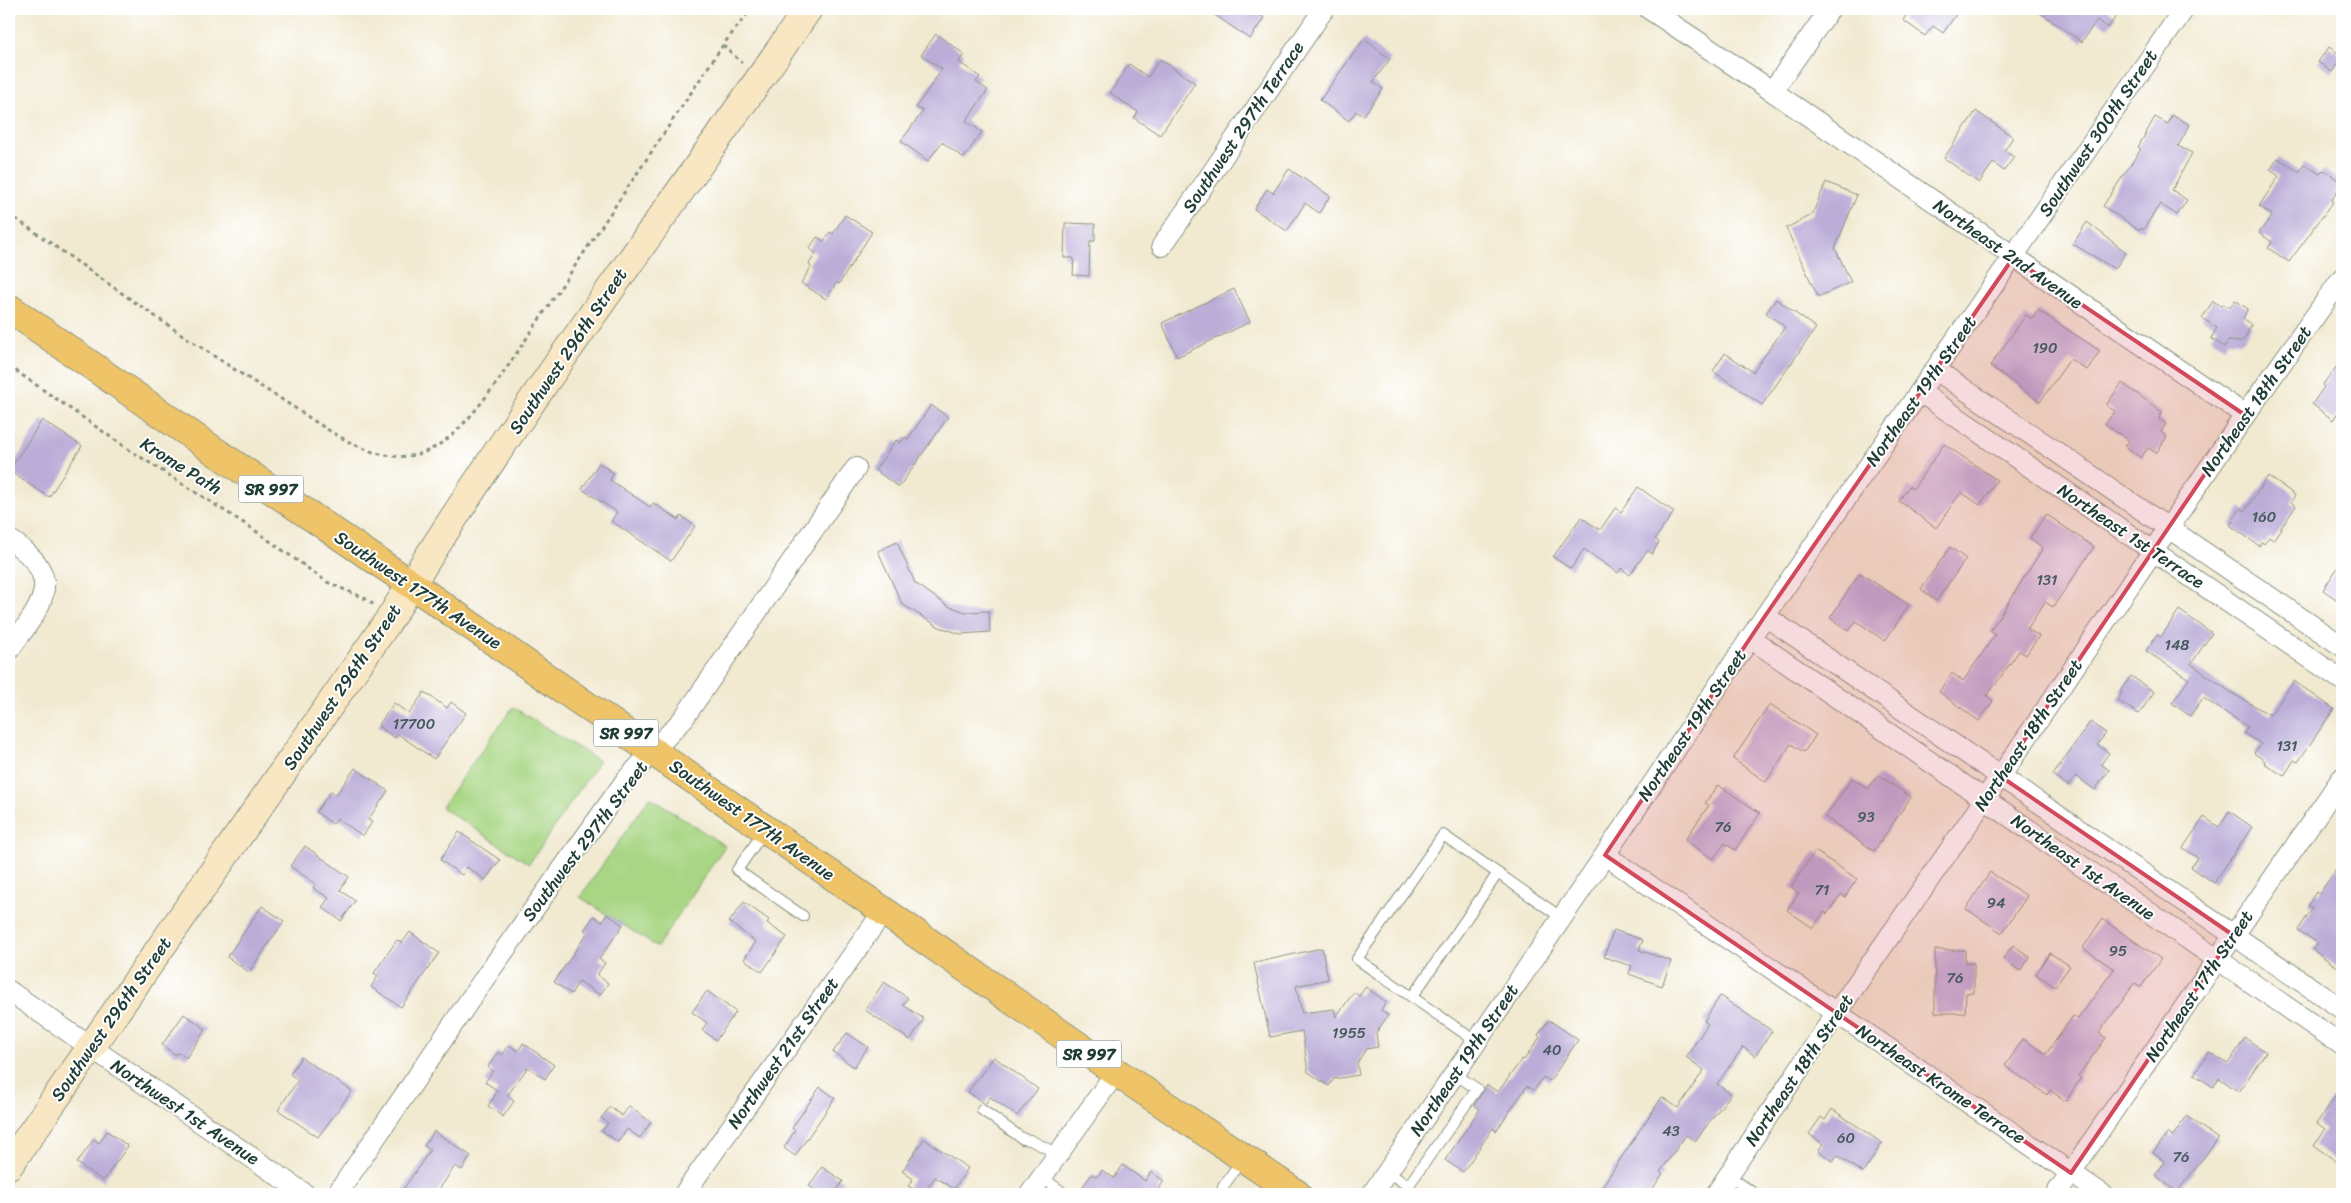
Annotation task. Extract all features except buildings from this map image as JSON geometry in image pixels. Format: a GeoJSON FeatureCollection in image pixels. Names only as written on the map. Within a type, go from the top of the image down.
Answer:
{"type":"FeatureCollection","features":[{"type":"Feature","properties":{"kind":"highway","name":"Southwest 177th Avenue"},"geometry":{"type":"LineString","coordinates":[[9,308],[212,450],[411,584],[653,751],[883,912],[1297,1194]]}},
{"type":"Feature","properties":{"kind":"street","name":"Southwest 296th Street"},"geometry":{"type":"LineString","coordinates":[[9,1165],[391,617],[435,546],[608,292],[808,9]]}},
{"type":"Feature","properties":{"kind":"street","name":"Southwest 297th Terrace"},"geometry":{"type":"LineString","coordinates":[[1162,246],[1324,9]]}},
{"type":"Feature","properties":{"kind":"street","name":"Northeast 2nd Avenue"},"geometry":{"type":"LineString","coordinates":[[1649,9],[1773,90],[2013,258],[2245,415]]}},
{"type":"Feature","properties":{"kind":"street"},"geometry":{"type":"LineString","coordinates":[[1773,90],[1830,9]]}},
{"type":"Feature","properties":{"kind":"street","name":"Southwest 300th Street"},"geometry":{"type":"LineString","coordinates":[[2013,258],[2184,9]]}},
{"type":"Feature","properties":{"kind":"street","name":"Northeast 19th Street"},"geometry":{"type":"LineString","coordinates":[[1372,1194],[1605,855],[1765,616],[2013,258]]}},
{"type":"Feature","properties":{"kind":"street","name":"Northeast 18th Street"},"geometry":{"type":"LineString","coordinates":[[1716,1194],[1837,1012],[1985,799],[2245,415],[2342,278]]}},
{"type":"Feature","properties":{"kind":"street","name":"Northeast 1st Terrace"},"geometry":{"type":"LineString","coordinates":[[1936,370],[2342,646]]}},
{"type":"Feature","properties":{"kind":"street","name":"Northeast 1st Terrace"},"geometry":{"type":"LineString","coordinates":[[1920,392],[2342,680]]}},
{"type":"Feature","properties":{"kind":"street","name":"Southwest 297th Street"},"geometry":{"type":"LineString","coordinates":[[337,1194],[506,947],[626,780],[683,719],[856,468]]}},
{"type":"Feature","properties":{"kind":"street"},"geometry":{"type":"LineString","coordinates":[[9,540],[33,558],[42,571],[44,580],[40,606],[9,650]]}},
{"type":"Feature","properties":{"kind":"street","name":"Northeast 1st Avenue"},"geometry":{"type":"LineString","coordinates":[[1765,616],[2342,1009]]}},
{"type":"Feature","properties":{"kind":"street","name":"Northeast 1st Avenue"},"geometry":{"type":"LineString","coordinates":[[1750,638],[2342,1045]]}},
{"type":"Feature","properties":{"kind":"street","name":"Northeast 17th Street"},"geometry":{"type":"LineString","coordinates":[[2056,1194],[2342,778]]}},
{"type":"Feature","properties":{"kind":"street","name":"Northeast Krome Terrace"},"geometry":{"type":"LineString","coordinates":[[1605,855],[2102,1194]]}},
{"type":"Feature","properties":{"kind":"street","name":"Northwest 21st Street"},"geometry":{"type":"LineString","coordinates":[[684,1194],[883,912]]}},
{"type":"Feature","properties":{"kind":"street","name":"Northwest 1st Avenue"},"geometry":{"type":"LineString","coordinates":[[9,992],[305,1194]]}},
{"type":"Feature","properties":{"kind":"street"},"geometry":{"type":"LineString","coordinates":[[1030,1194],[1116,1072]]}},
{"type":"Feature","properties":{"kind":"lane"},"geometry":{"type":"LineString","coordinates":[[765,829],[737,870],[803,916]]}},
{"type":"Feature","properties":{"kind":"lane"},"geometry":{"type":"LineString","coordinates":[[1477,1042],[1356,959],[1443,835],[1562,918]]}},
{"type":"Feature","properties":{"kind":"lane"},"geometry":{"type":"LineString","coordinates":[[1412,997],[1498,873]]}},
{"type":"Feature","properties":{"kind":"lane"},"geometry":{"type":"LineString","coordinates":[[1388,1172],[1408,1186],[1477,1089],[1455,1074]]}},
{"type":"Feature","properties":{"kind":"lane"},"geometry":{"type":"LineString","coordinates":[[982,1110],[1023,1139],[1030,1140],[1058,1154]]}},
{"type":"Feature","properties":{"kind":"lane"},"geometry":{"type":"LineString","coordinates":[[1222,1194],[1224,1186],[1243,1158]]}},
{"type":"Feature","properties":{"kind":"lane"},"geometry":{"type":"LineString","coordinates":[[1729,1176],[1755,1194]]}},
{"type":"Feature","properties":{"kind":"lane"},"geometry":{"type":"LineString","coordinates":[[1042,1178],[1066,1194]]}},
{"type":"Feature","properties":{"kind":"path"},"geometry":{"type":"LineString","coordinates":[[9,214],[210,353],[341,437],[373,452],[395,456],[415,455],[432,448],[451,435],[474,412],[498,381],[717,54],[751,9]]}},
{"type":"Feature","properties":{"kind":"path","name":"Krome Path"},"geometry":{"type":"LineString","coordinates":[[9,366],[128,449],[253,529],[327,582],[366,599]]}},
{"type":"Feature","properties":{"kind":"highlighted area"},"geometry":{"type":"Polygon","coordinates":[[[2013,258],[2245,415],[2000,776],[2233,935],[2071,1173],[1605,855],[1765,616],[2013,258]]]}},
{"type":"Feature","properties":{"kind":"green space"},"geometry":{"type":"Polygon","coordinates":[[[513,707],[599,761],[529,864],[441,807],[513,707]]]}},
{"type":"Feature","properties":{"kind":"green space"},"geometry":{"type":"Polygon","coordinates":[[[650,797],[725,846],[657,947],[580,897],[650,797]]]}}]}
